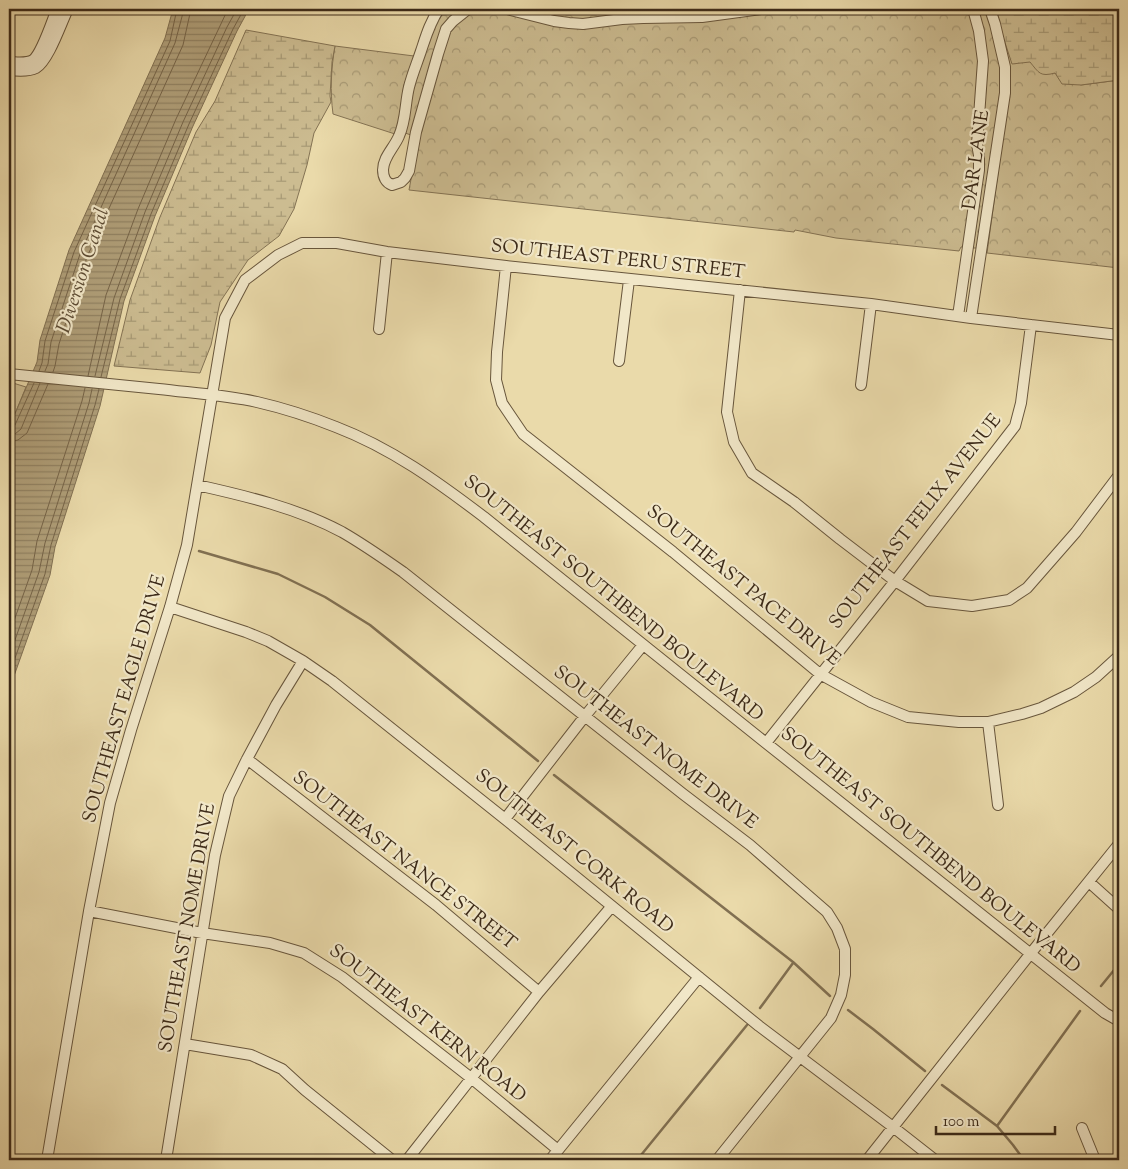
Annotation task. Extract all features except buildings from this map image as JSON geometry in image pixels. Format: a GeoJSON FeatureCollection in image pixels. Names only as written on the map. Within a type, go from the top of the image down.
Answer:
{"type":"FeatureCollection","features":[{"type":"Feature","properties":{"kind":"street"},"geometry":{"type":"LineString","coordinates":[[9,70],[28,71],[37,67],[56,9]]}},
{"type":"Feature","properties":{"kind":"street"},"geometry":{"type":"LineString","coordinates":[[9,62],[27,62],[41,57],[55,39],[68,9]]}},
{"type":"Feature","properties":{"kind":"street"},"geometry":{"type":"LineString","coordinates":[[439,9],[430,24],[409,86],[404,120],[399,136],[383,166],[384,178],[388,184],[392,185],[401,182],[405,178],[446,29],[468,9]]}},
{"type":"Feature","properties":{"kind":"street"},"geometry":{"type":"LineString","coordinates":[[507,9],[569,24],[622,19],[640,13],[702,16],[761,9]]}},
{"type":"Feature","properties":{"kind":"street","name":"DAR LANE"},"geometry":{"type":"LineString","coordinates":[[958,316],[980,170],[977,144],[983,61],[979,32],[973,9]]}},
{"type":"Feature","properties":{"kind":"street","name":"DAR LANE"},"geometry":{"type":"LineString","coordinates":[[971,318],[1005,92],[1005,67],[990,9]]}},
{"type":"Feature","properties":{"kind":"street"},"geometry":{"type":"LineString","coordinates":[[399,136],[414,141]]}},
{"type":"Feature","properties":{"kind":"street","name":"SOUTHEAST PERU STREET"},"geometry":{"type":"LineString","coordinates":[[211,395],[225,318],[245,280],[278,255],[302,243],[338,243],[387,252],[629,280],[871,304],[1119,335]]}},
{"type":"Feature","properties":{"kind":"street"},"geometry":{"type":"LineString","coordinates":[[379,329],[387,252]]}},
{"type":"Feature","properties":{"kind":"street","name":"SOUTHEAST PACE DRIVE"},"geometry":{"type":"LineString","coordinates":[[506,266],[496,380],[502,402],[523,434],[673,552],[820,674],[870,702],[908,717],[959,722],[988,722],[1042,708],[1074,692],[1096,677],[1119,656]]}},
{"type":"Feature","properties":{"kind":"street"},"geometry":{"type":"LineString","coordinates":[[619,361],[629,280]]}},
{"type":"Feature","properties":{"kind":"street"},"geometry":{"type":"LineString","coordinates":[[740,290],[727,412],[734,442],[752,472],[794,502],[895,581],[928,601],[972,606],[1009,600],[1027,588],[1076,532],[1119,475]]}},
{"type":"Feature","properties":{"kind":"street"},"geometry":{"type":"LineString","coordinates":[[861,385],[871,304]]}},
{"type":"Feature","properties":{"kind":"street","name":"SOUTHEAST FELIX AVENUE"},"geometry":{"type":"LineString","coordinates":[[766,743],[1015,426],[1031,325]]}},
{"type":"Feature","properties":{"kind":"street","name":"SOUTHEAST SOUTHBEND BOULEVARD"},"geometry":{"type":"LineString","coordinates":[[11,374],[211,395],[256,402],[327,424],[372,443],[406,461],[484,517],[1031,954],[1106,1013],[1119,1021]]}},
{"type":"Feature","properties":{"kind":"street","name":"SOUTHEAST EAGLE DRIVE"},"geometry":{"type":"LineString","coordinates":[[47,1160],[89,911],[110,803],[187,544],[211,395]]}},
{"type":"Feature","properties":{"kind":"street","name":"SOUTHEAST NOME DRIVE"},"geometry":{"type":"LineString","coordinates":[[197,485],[254,498],[302,514],[341,532],[373,550],[418,583],[683,794],[750,844],[827,912],[837,928],[845,949],[845,975],[841,995],[831,1018],[718,1160]]}},
{"type":"Feature","properties":{"kind":"street","name":"SOUTHEAST CORK ROAD"},"geometry":{"type":"LineString","coordinates":[[170,606],[268,641],[303,661],[332,681],[759,1026],[935,1160]]}},
{"type":"Feature","properties":{"kind":"street"},"geometry":{"type":"LineString","coordinates":[[505,819],[643,645]]}},
{"type":"Feature","properties":{"kind":"street","name":"SOUTHEAST NOME DRIVE"},"geometry":{"type":"LineString","coordinates":[[166,1160],[214,854],[229,796],[276,705],[303,661]]}},
{"type":"Feature","properties":{"kind":"street"},"geometry":{"type":"LineString","coordinates":[[988,722],[998,805]]}},
{"type":"Feature","properties":{"kind":"street","name":"SOUTHEAST NANCE STREET"},"geometry":{"type":"LineString","coordinates":[[247,759],[436,905],[539,992]]}},
{"type":"Feature","properties":{"kind":"street"},"geometry":{"type":"LineString","coordinates":[[868,1160],[1119,844]]}},
{"type":"Feature","properties":{"kind":"street"},"geometry":{"type":"LineString","coordinates":[[1089,882],[1119,908]]}},
{"type":"Feature","properties":{"kind":"street"},"geometry":{"type":"LineString","coordinates":[[406,1160],[539,992],[612,906]]}},
{"type":"Feature","properties":{"kind":"street","name":"SOUTHEAST KERN ROAD"},"geometry":{"type":"LineString","coordinates":[[89,911],[202,933],[270,943],[304,953],[342,977],[471,1078],[558,1150]]}},
{"type":"Feature","properties":{"kind":"street"},"geometry":{"type":"LineString","coordinates":[[550,1160],[699,977]]}},
{"type":"Feature","properties":{"kind":"street"},"geometry":{"type":"LineString","coordinates":[[185,1044],[251,1055],[282,1069],[305,1090],[392,1160]]}},
{"type":"Feature","properties":{"kind":"street"},"geometry":{"type":"LineString","coordinates":[[1082,1128],[1095,1160]]}},
{"type":"Feature","properties":{"kind":"green space"},"geometry":{"type":"Polygon","coordinates":[[[447,9],[468,9],[469,11],[493,9],[547,14],[633,10],[642,23],[649,19],[643,10],[968,9],[975,32],[978,61],[973,143],[973,182],[963,247],[959,251],[836,238],[795,230],[794,232],[409,190],[420,138],[405,133],[414,87],[434,25],[441,14],[447,9]]]}},
{"type":"Feature","properties":{"kind":"green space"},"geometry":{"type":"Polygon","coordinates":[[[978,9],[985,9],[991,25],[1000,67],[1000,92],[979,248],[973,248],[984,171],[982,130],[987,62],[978,9]]]}},
{"type":"Feature","properties":{"kind":"green space"},"geometry":{"type":"Polygon","coordinates":[[[994,9],[1119,9],[1119,80],[1081,85],[1062,84],[1055,73],[1046,75],[1040,73],[1030,62],[1012,64],[994,9]]]}},
{"type":"Feature","properties":{"kind":"green space"},"geometry":{"type":"Polygon","coordinates":[[[246,30],[335,46],[332,62],[331,102],[314,133],[294,209],[279,236],[248,260],[220,302],[211,345],[200,373],[114,366],[130,300],[160,217],[196,132],[215,101],[246,30]]]}},
{"type":"Feature","properties":{"kind":"green space"},"geometry":{"type":"Polygon","coordinates":[[[1002,34],[1030,62],[1081,85],[1119,80],[1119,268],[987,253],[1009,93],[1002,34]]]}},
{"type":"Feature","properties":{"kind":"green space"},"geometry":{"type":"Polygon","coordinates":[[[335,46],[414,56],[404,85],[395,134],[333,114],[331,80],[335,46]]]}},
{"type":"Feature","properties":{"kind":"green space"},"geometry":{"type":"Polygon","coordinates":[[[9,380],[13,380],[13,383],[26,387],[9,428],[9,380]]]}},
{"type":"Feature","properties":{"kind":"water","name":"Diversion Canal"},"geometry":{"type":"Polygon","coordinates":[[[173,9],[249,9],[193,126],[155,216],[124,301],[100,406],[55,547],[50,575],[9,690],[9,428],[37,362],[40,340],[69,250],[165,38],[173,9]]]}},
{"type":"Feature","properties":{"kind":"waterway"},"geometry":{"type":"LineString","coordinates":[[199,551],[278,574],[325,597],[370,625],[538,761]]}},
{"type":"Feature","properties":{"kind":"waterway"},"geometry":{"type":"LineString","coordinates":[[554,775],[793,962],[830,996]]}},
{"type":"Feature","properties":{"kind":"waterway"},"geometry":{"type":"LineString","coordinates":[[760,1008],[793,963]]}},
{"type":"Feature","properties":{"kind":"waterway"},"geometry":{"type":"LineString","coordinates":[[1101,986],[1119,964]]}},
{"type":"Feature","properties":{"kind":"waterway"},"geometry":{"type":"LineString","coordinates":[[848,1010],[925,1071]]}},
{"type":"Feature","properties":{"kind":"waterway"},"geometry":{"type":"LineString","coordinates":[[997,1126],[1080,1011]]}},
{"type":"Feature","properties":{"kind":"waterway"},"geometry":{"type":"LineString","coordinates":[[637,1160],[747,1025]]}},
{"type":"Feature","properties":{"kind":"waterway"},"geometry":{"type":"LineString","coordinates":[[942,1085],[997,1126],[1024,1160]]}}]}
